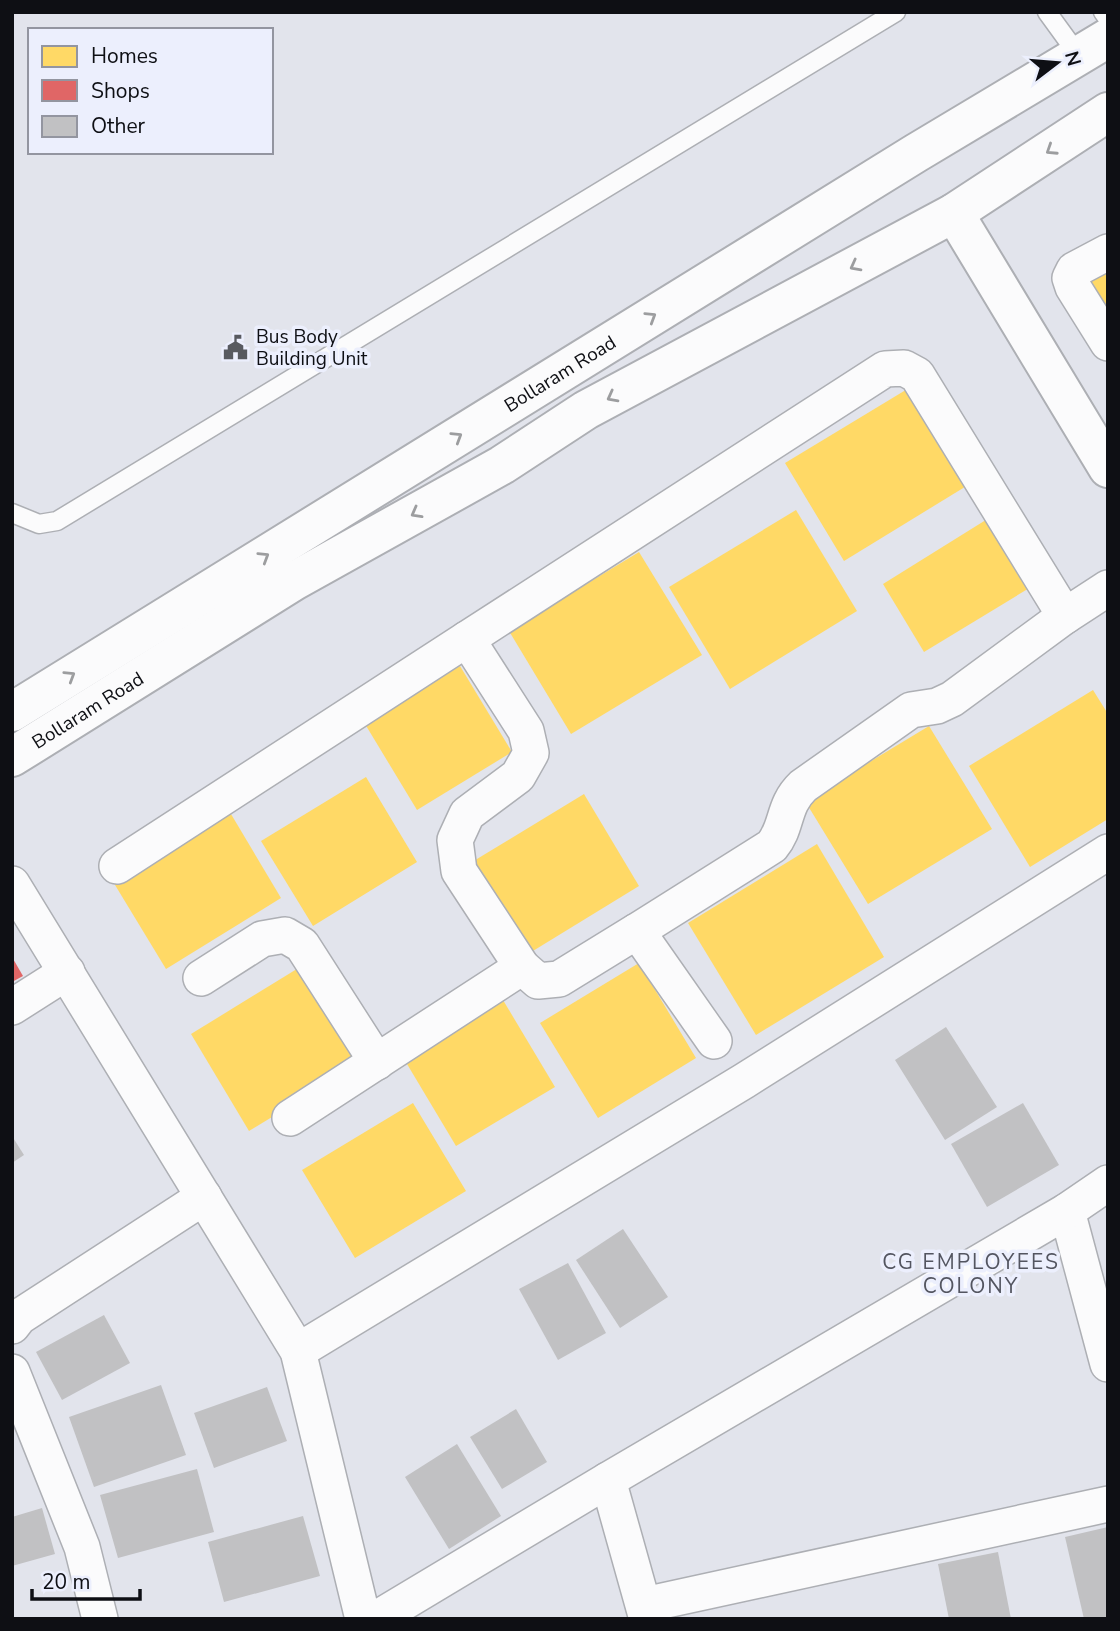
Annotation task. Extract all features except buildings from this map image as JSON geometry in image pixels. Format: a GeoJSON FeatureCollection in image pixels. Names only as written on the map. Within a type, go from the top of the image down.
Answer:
{"type":"FeatureCollection","features":[{"type":"Feature","properties":{"kind":"main road","name":"Bollaram Road"},"geometry":{"type":"LineString","coordinates":[[12,712],[916,153],[1093,47]]}},
{"type":"Feature","properties":{"kind":"main road","name":"Bollaram Road"},"geometry":{"type":"LineString","coordinates":[[12,758],[294,581],[502,465],[586,410],[954,213],[1108,112]]}},
{"type":"Feature","properties":{"kind":"main road"},"geometry":{"type":"LineString","coordinates":[[954,213],[1108,468]]}},
{"type":"Feature","properties":{"kind":"street"},"geometry":{"type":"LineString","coordinates":[[1108,252],[1074,270],[1070,278],[1108,343]]}},
{"type":"Feature","properties":{"kind":"street"},"geometry":{"type":"LineString","coordinates":[[117,866],[885,369],[904,368],[917,375],[1065,615]]}},
{"type":"Feature","properties":{"kind":"street"},"geometry":{"type":"LineString","coordinates":[[467,639],[526,731],[530,753],[518,776],[467,814],[456,840],[459,871],[522,967],[538,981],[559,979],[772,846],[778,838],[792,796],[803,786],[911,710],[937,706],[952,699],[1065,615],[1108,588]]}},
{"type":"Feature","properties":{"kind":"street"},"geometry":{"type":"LineString","coordinates":[[298,1351],[744,1081],[1108,852]]}},
{"type":"Feature","properties":{"kind":"street"},"geometry":{"type":"LineString","coordinates":[[12,884],[298,1351],[363,1619]]}},
{"type":"Feature","properties":{"kind":"street"},"geometry":{"type":"LineString","coordinates":[[637,931],[714,1041]]}},
{"type":"Feature","properties":{"kind":"street"},"geometry":{"type":"LineString","coordinates":[[201,978],[262,939],[285,935],[302,945],[377,1062]]}},
{"type":"Feature","properties":{"kind":"street"},"geometry":{"type":"LineString","coordinates":[[290,1118],[522,967]]}},
{"type":"Feature","properties":{"kind":"street"},"geometry":{"type":"LineString","coordinates":[[12,1007],[67,972]]}},
{"type":"Feature","properties":{"kind":"street"},"geometry":{"type":"LineString","coordinates":[[376,1619],[1067,1211],[1108,1183]]}},
{"type":"Feature","properties":{"kind":"street"},"geometry":{"type":"LineString","coordinates":[[12,1325],[19,1317],[204,1197]]}},
{"type":"Feature","properties":{"kind":"street"},"geometry":{"type":"LineString","coordinates":[[1067,1211],[1108,1364]]}},
{"type":"Feature","properties":{"kind":"street"},"geometry":{"type":"LineString","coordinates":[[12,1373],[82,1547],[100,1619]]}},
{"type":"Feature","properties":{"kind":"street"},"geometry":{"type":"LineString","coordinates":[[608,1480],[646,1612],[1108,1504]]}},
{"type":"Feature","properties":{"kind":"lane"},"geometry":{"type":"LineString","coordinates":[[12,513],[39,524],[57,522],[897,12]]}},
{"type":"Feature","properties":{"kind":"lane"},"geometry":{"type":"LineString","coordinates":[[1047,12],[1093,47]]}},
{"type":"Feature","properties":{"kind":"lane"},"geometry":{"type":"LineString","coordinates":[[1103,12],[1108,19]]}},
{"type":"Feature","properties":{"kind":"place","name":"Bus Body Building Unit"},"geometry":{"type":"Point","coordinates":[236,347]}},
{"type":"Feature","properties":{"kind":"district","name":"CG EMPLOYEES COLONY"},"geometry":{"type":"Point","coordinates":[971,1274]}}]}
